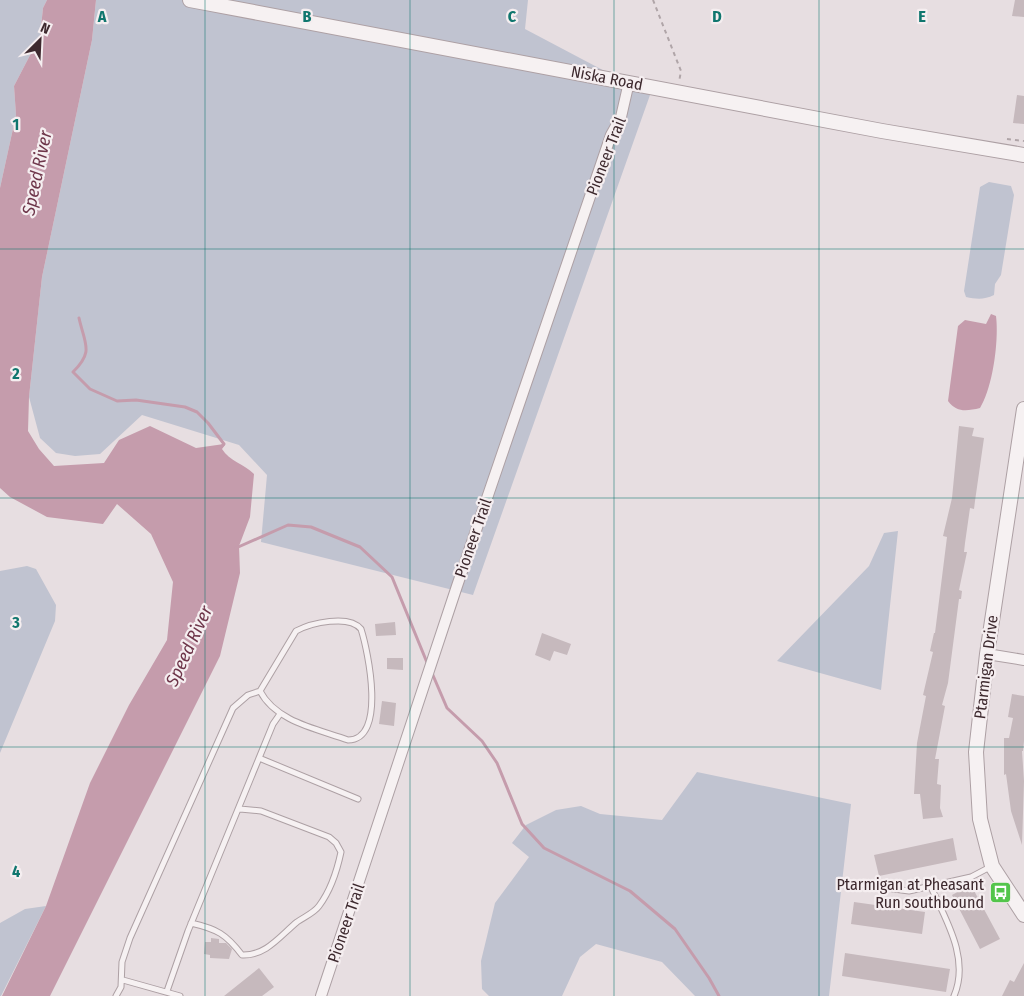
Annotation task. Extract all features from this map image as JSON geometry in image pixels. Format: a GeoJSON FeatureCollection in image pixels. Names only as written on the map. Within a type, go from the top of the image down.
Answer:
{"type":"FeatureCollection","features":[{"type":"Feature","properties":{"kind":"street","name":"Niska Road"},"geometry":{"type":"LineString","coordinates":[[190,0],[882,131],[1024,155]]}},
{"type":"Feature","properties":{"kind":"street","name":"Pioneer Trail"},"geometry":{"type":"LineString","coordinates":[[321,996],[427,676],[611,135],[621,117],[629,82]]}},
{"type":"Feature","properties":{"kind":"street","name":"Ptarmigan Drive"},"geometry":{"type":"LineString","coordinates":[[1024,409],[987,654],[976,752],[980,819],[992,866],[1024,916]]}},
{"type":"Feature","properties":{"kind":"street"},"geometry":{"type":"LineString","coordinates":[[987,654],[1024,660]]}},
{"type":"Feature","properties":{"kind":"lane"},"geometry":{"type":"LineString","coordinates":[[116,996],[123,980],[122,962],[130,938],[228,718],[240,701],[260,691],[296,631],[321,623],[343,622],[358,625],[365,641],[372,692],[370,715],[362,736],[356,740],[348,740],[280,714],[265,700],[260,691]]}},
{"type":"Feature","properties":{"kind":"lane"},"geometry":{"type":"LineString","coordinates":[[167,991],[191,924],[259,758],[280,714]]}},
{"type":"Feature","properties":{"kind":"lane"},"geometry":{"type":"LineString","coordinates":[[259,758],[358,799]]}},
{"type":"Feature","properties":{"kind":"lane"},"geometry":{"type":"LineString","coordinates":[[191,924],[203,926],[230,938],[242,955],[249,956],[267,949],[298,922],[318,908],[328,892],[341,852],[336,842],[312,830],[261,812],[240,808]]}},
{"type":"Feature","properties":{"kind":"lane"},"geometry":{"type":"LineString","coordinates":[[864,885],[909,890],[931,887],[971,877],[992,866]]}},
{"type":"Feature","properties":{"kind":"lane"},"geometry":{"type":"LineString","coordinates":[[931,887],[950,930],[960,961],[954,996]]}},
{"type":"Feature","properties":{"kind":"lane"},"geometry":{"type":"LineString","coordinates":[[123,980],[180,996]]}},
{"type":"Feature","properties":{"kind":"path"},"geometry":{"type":"LineString","coordinates":[[653,0],[681,71],[677,92]]}},
{"type":"Feature","properties":{"kind":"shaded area"},"geometry":{"type":"Polygon","coordinates":[[[0,0],[47,0],[43,8],[40,36],[14,86],[16,115],[0,188],[0,0]]]}},
{"type":"Feature","properties":{"kind":"shaded area"},"geometry":{"type":"Polygon","coordinates":[[[96,0],[528,0],[525,29],[650,95],[473,595],[261,542],[267,475],[239,445],[142,415],[100,454],[75,456],[56,453],[40,438],[29,397],[42,277],[92,40],[96,0]]]}},
{"type":"Feature","properties":{"kind":"shaded area"},"geometry":{"type":"Polygon","coordinates":[[[989,182],[1011,186],[1014,195],[1001,275],[995,284],[994,295],[983,298],[966,297],[964,291],[980,187],[989,182]]]}},
{"type":"Feature","properties":{"kind":"shaded area"},"geometry":{"type":"Polygon","coordinates":[[[898,531],[881,690],[777,661],[869,566],[884,533],[898,531]]]}},
{"type":"Feature","properties":{"kind":"shaded area"},"geometry":{"type":"Polygon","coordinates":[[[27,566],[36,569],[56,605],[55,621],[0,753],[0,571],[27,566]]]}},
{"type":"Feature","properties":{"kind":"shaded area"},"geometry":{"type":"Polygon","coordinates":[[[697,772],[851,804],[829,996],[695,996],[662,962],[596,944],[580,957],[562,996],[489,996],[482,989],[481,961],[495,903],[529,857],[512,843],[526,825],[556,810],[581,806],[600,814],[662,820],[697,772]]]}},
{"type":"Feature","properties":{"kind":"shaded area"},"geometry":{"type":"Polygon","coordinates":[[[46,906],[0,996],[0,923],[25,909],[46,906]]]}},
{"type":"Feature","properties":{"kind":"water","name":"Speed River"},"geometry":{"type":"Polygon","coordinates":[[[47,0],[96,0],[92,40],[42,277],[29,397],[28,431],[39,449],[54,466],[104,463],[119,440],[150,426],[196,448],[224,444],[222,449],[225,453],[254,474],[250,517],[239,546],[240,573],[220,656],[50,996],[2,996],[46,906],[90,783],[129,705],[167,640],[173,582],[151,534],[117,504],[103,524],[47,517],[10,497],[0,488],[0,188],[16,115],[14,86],[40,36],[43,8],[47,0]]]}},
{"type":"Feature","properties":{"kind":"water"},"geometry":{"type":"Polygon","coordinates":[[[991,314],[996,316],[997,338],[992,376],[985,399],[980,408],[967,410],[955,408],[948,401],[958,326],[965,320],[986,324],[991,314]]]}},
{"type":"Feature","properties":{"kind":"building"},"geometry":{"type":"Polygon","coordinates":[[[1015,0],[1024,0],[1024,17],[1012,16],[1015,0]]]}},
{"type":"Feature","properties":{"kind":"building"},"geometry":{"type":"Polygon","coordinates":[[[1017,95],[1024,96],[1024,124],[1013,123],[1017,95]]]}},
{"type":"Feature","properties":{"kind":"building"},"geometry":{"type":"Polygon","coordinates":[[[959,426],[974,428],[972,436],[984,438],[974,509],[970,508],[964,552],[967,552],[959,590],[962,591],[961,599],[959,599],[948,683],[942,705],[945,706],[935,759],[939,759],[937,784],[941,785],[940,808],[943,817],[923,819],[920,794],[914,794],[917,743],[926,696],[923,695],[933,652],[930,651],[935,633],[947,537],[943,536],[952,498],[959,426]]]}},
{"type":"Feature","properties":{"kind":"building"},"geometry":{"type":"Polygon","coordinates":[[[395,622],[396,635],[376,636],[375,624],[395,622]]]}},
{"type":"Feature","properties":{"kind":"building"},"geometry":{"type":"Polygon","coordinates":[[[542,633],[571,644],[567,655],[554,651],[550,661],[535,655],[542,633]]]}},
{"type":"Feature","properties":{"kind":"building"},"geometry":{"type":"Polygon","coordinates":[[[387,658],[403,658],[403,670],[387,669],[387,658]]]}},
{"type":"Feature","properties":{"kind":"building"},"geometry":{"type":"Polygon","coordinates":[[[1012,694],[1024,696],[1022,845],[1011,811],[1006,774],[1004,775],[1004,738],[1009,738],[1013,718],[1008,717],[1012,694]]]}},
{"type":"Feature","properties":{"kind":"building"},"geometry":{"type":"Polygon","coordinates":[[[382,701],[396,703],[394,726],[379,724],[382,701]]]}},
{"type":"Feature","properties":{"kind":"building"},"geometry":{"type":"Polygon","coordinates":[[[953,838],[957,860],[879,876],[874,855],[953,838]]]}},
{"type":"Feature","properties":{"kind":"building"},"geometry":{"type":"Polygon","coordinates":[[[971,885],[1000,939],[980,949],[952,895],[971,885]]]}},
{"type":"Feature","properties":{"kind":"building"},"geometry":{"type":"Polygon","coordinates":[[[854,902],[925,912],[922,934],[851,924],[854,902]]]}},
{"type":"Feature","properties":{"kind":"building"},"geometry":{"type":"Polygon","coordinates":[[[211,938],[219,939],[219,943],[226,943],[232,949],[229,959],[210,958],[210,955],[204,954],[205,942],[211,942],[211,938]]]}},
{"type":"Feature","properties":{"kind":"building"},"geometry":{"type":"Polygon","coordinates":[[[845,953],[950,969],[946,992],[842,976],[845,953]]]}},
{"type":"Feature","properties":{"kind":"building"},"geometry":{"type":"Polygon","coordinates":[[[1024,963],[1024,996],[1002,996],[1010,980],[1014,982],[1024,963]]]}},
{"type":"Feature","properties":{"kind":"building"},"geometry":{"type":"Polygon","coordinates":[[[259,968],[274,987],[262,996],[224,996],[259,968]]]}},
{"type":"Feature","properties":{"kind":"waterway"},"geometry":{"type":"LineString","coordinates":[[79,318],[86,353],[80,365],[73,372],[90,389],[117,401],[136,400],[185,407],[197,412],[224,444],[222,446]]}},
{"type":"Feature","properties":{"kind":"waterway"},"geometry":{"type":"LineString","coordinates":[[236,548],[288,525],[311,527],[360,547],[392,577],[428,665]]}},
{"type":"Feature","properties":{"kind":"waterway"},"geometry":{"type":"LineString","coordinates":[[432,673],[447,708],[482,741],[497,763],[522,824],[544,848],[630,891],[675,929],[709,978],[719,996]]}},
{"type":"Feature","properties":{"kind":"place","name":"Ptarmigan at Pheasant Run southbound"},"geometry":{"type":"Point","coordinates":[1000,893]}}]}
